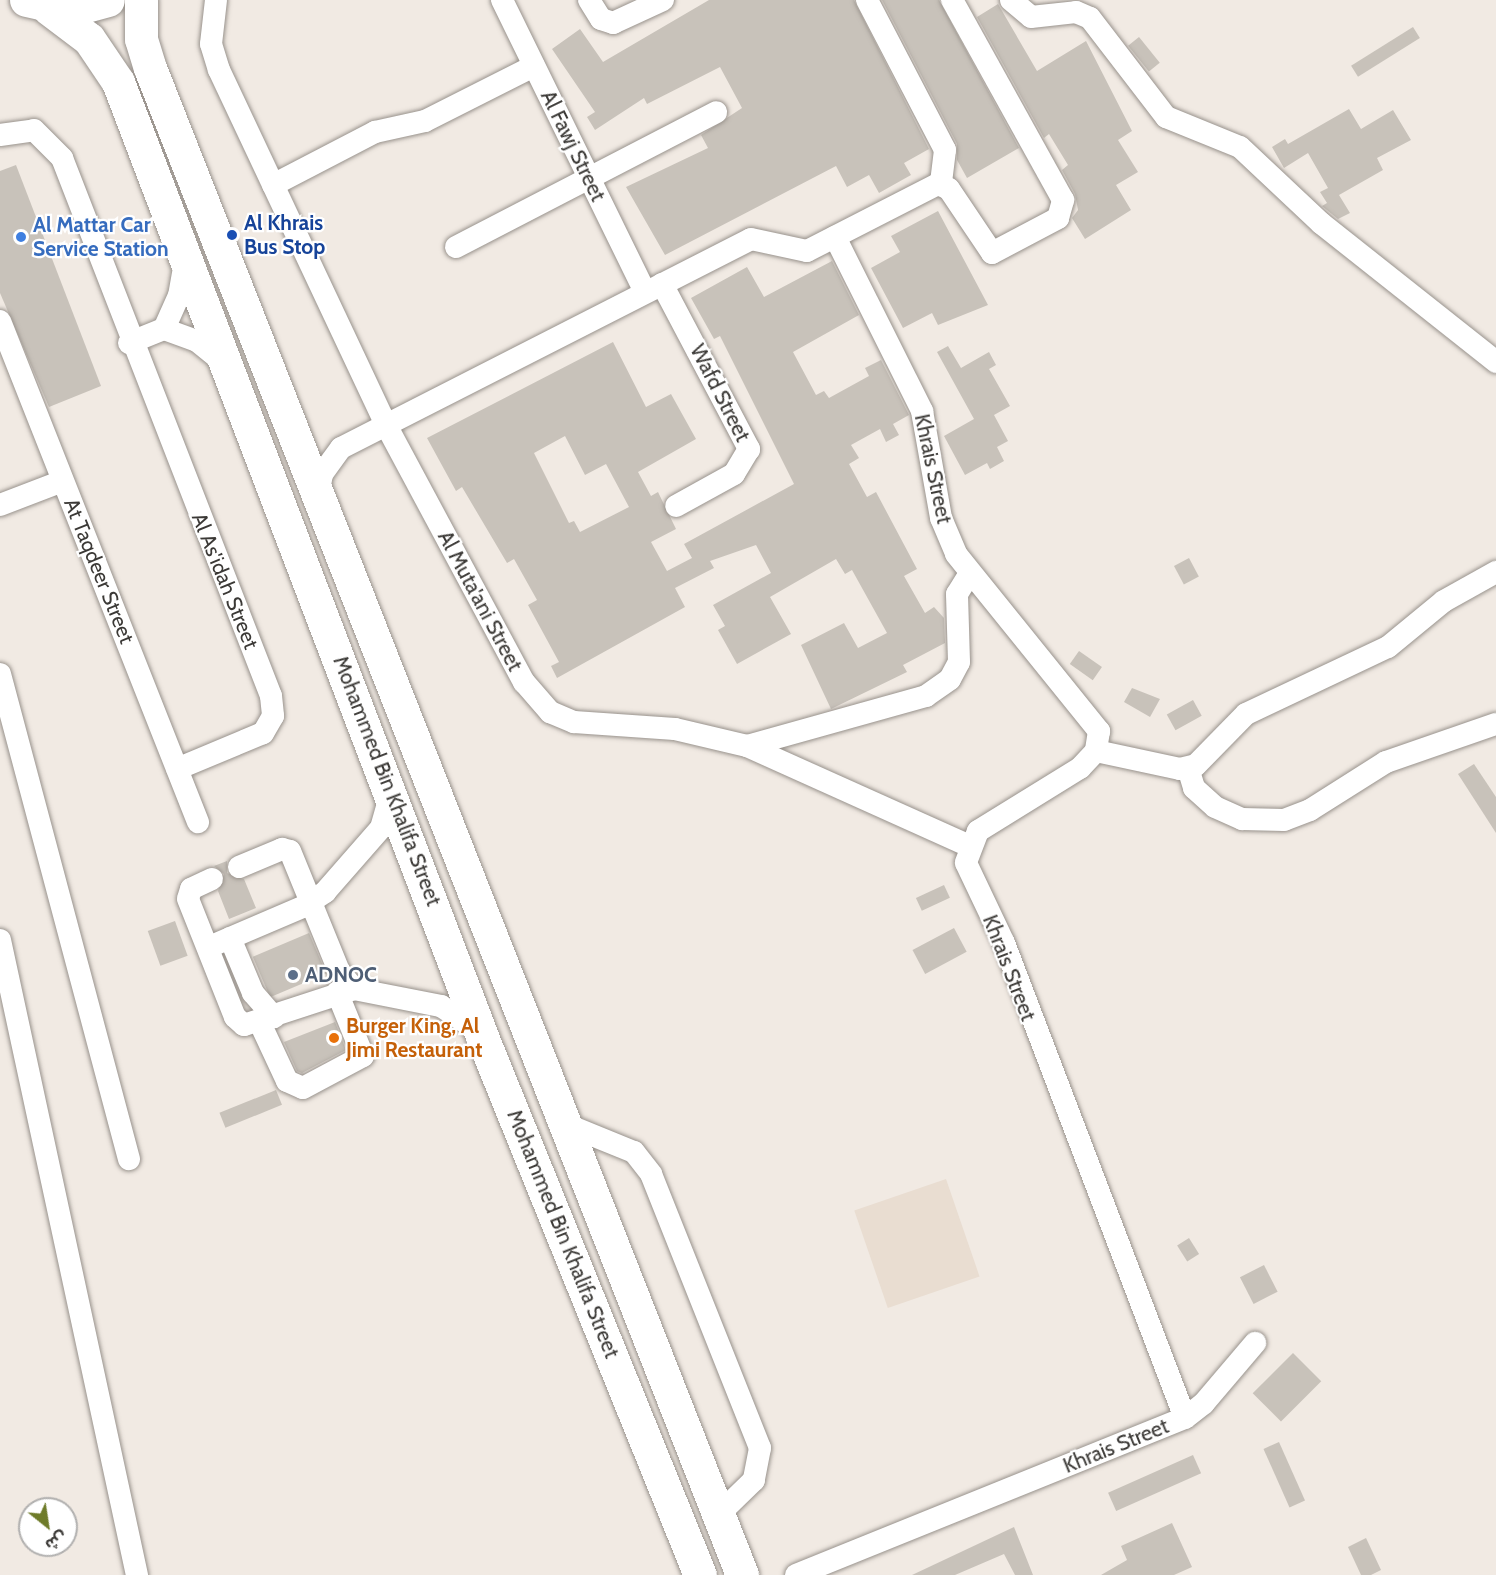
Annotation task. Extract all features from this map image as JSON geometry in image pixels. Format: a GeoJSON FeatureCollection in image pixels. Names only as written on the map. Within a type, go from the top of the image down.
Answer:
{"type":"FeatureCollection","features":[{"type":"Feature","properties":{"kind":"highway"},"geometry":{"type":"LineString","coordinates":[[37,4],[71,10],[108,0]]}},
{"type":"Feature","properties":{"kind":"highway","name":"Mohammed Bin Khalifa Street"},"geometry":{"type":"LineString","coordinates":[[141,0],[141,39],[150,68],[294,432],[560,1122],[717,1516],[746,1570]]}},
{"type":"Feature","properties":{"kind":"highway","name":"Mohammed Bin Khalifa Street"},"geometry":{"type":"LineString","coordinates":[[37,4],[89,39],[118,82],[391,788],[483,1038],[700,1575]]}},
{"type":"Feature","properties":{"kind":"street","name":"Al Muta'ani Street"},"geometry":{"type":"LineString","coordinates":[[216,0],[210,32],[214,57],[386,425],[539,704],[574,722],[667,727],[747,746],[926,696],[943,686],[962,652],[957,594],[970,573]]}},
{"type":"Feature","properties":{"kind":"street","name":"Al Fawj Street"},"geometry":{"type":"LineString","coordinates":[[502,0],[589,178],[654,288]]}},
{"type":"Feature","properties":{"kind":"street"},"geometry":{"type":"LineString","coordinates":[[589,0],[601,19],[613,22],[663,0]]}},
{"type":"Feature","properties":{"kind":"street"},"geometry":{"type":"LineString","coordinates":[[867,0],[945,150],[941,184],[992,253],[1063,210],[952,0]]}},
{"type":"Feature","properties":{"kind":"street"},"geometry":{"type":"LineString","coordinates":[[1011,0],[1031,17],[1076,12],[1090,18],[1166,117],[1240,147],[1322,224],[1496,362]]}},
{"type":"Feature","properties":{"kind":"street"},"geometry":{"type":"LineString","coordinates":[[273,185],[375,132],[425,122],[534,66]]}},
{"type":"Feature","properties":{"kind":"street"},"geometry":{"type":"LineString","coordinates":[[456,247],[716,112]]}},
{"type":"Feature","properties":{"kind":"street","name":"Al As'idah Street"},"geometry":{"type":"LineString","coordinates":[[0,135],[34,130],[54,145],[129,343],[274,706],[269,725],[255,738],[177,769]]}},
{"type":"Feature","properties":{"kind":"street"},"geometry":{"type":"LineString","coordinates":[[318,495],[322,474],[341,448],[751,239],[770,239],[799,251],[835,237],[941,184]]}},
{"type":"Feature","properties":{"kind":"street","name":"Khrais Street"},"geometry":{"type":"LineString","coordinates":[[835,237],[922,411],[944,528],[970,573],[1096,725],[1096,751]]}},
{"type":"Feature","properties":{"kind":"street"},"geometry":{"type":"LineString","coordinates":[[164,329],[179,296],[185,259]]}},
{"type":"Feature","properties":{"kind":"street","name":"Wafd Street"},"geometry":{"type":"LineString","coordinates":[[654,288],[749,449],[734,474],[676,507]]}},
{"type":"Feature","properties":{"kind":"street","name":"At Taqdeer Street"},"geometry":{"type":"LineString","coordinates":[[0,321],[198,822]]}},
{"type":"Feature","properties":{"kind":"street"},"geometry":{"type":"LineString","coordinates":[[129,343],[164,329],[197,341],[225,363]]}},
{"type":"Feature","properties":{"kind":"street"},"geometry":{"type":"LineString","coordinates":[[294,432],[320,446],[341,448]]}},
{"type":"Feature","properties":{"kind":"street"},"geometry":{"type":"LineString","coordinates":[[0,505],[63,481]]}},
{"type":"Feature","properties":{"kind":"street"},"geometry":{"type":"LineString","coordinates":[[747,746],[969,846],[984,825],[1064,780],[1096,751],[1188,768],[1203,761],[1246,714],[1388,646],[1444,601],[1496,572]]}},
{"type":"Feature","properties":{"kind":"street"},"geometry":{"type":"LineString","coordinates":[[0,674],[129,1159]]}},
{"type":"Feature","properties":{"kind":"street"},"geometry":{"type":"LineString","coordinates":[[1188,768],[1194,788],[1215,807],[1242,819],[1278,821],[1310,810],[1386,762],[1496,724]]}},
{"type":"Feature","properties":{"kind":"street"},"geometry":{"type":"LineString","coordinates":[[209,947],[312,901],[373,840],[391,788]]}},
{"type":"Feature","properties":{"kind":"street","name":"Khrais Street"},"geometry":{"type":"LineString","coordinates":[[809,1573],[1185,1418],[1004,943],[968,872],[969,846]]}},
{"type":"Feature","properties":{"kind":"street"},"geometry":{"type":"LineString","coordinates":[[230,938],[267,1020],[287,1081],[303,1088],[363,1056],[339,971],[312,901],[286,849],[239,867]]}},
{"type":"Feature","properties":{"kind":"street"},"geometry":{"type":"LineString","coordinates":[[212,879],[188,896],[235,1017],[248,1026],[346,991],[453,1010],[483,1038]]}},
{"type":"Feature","properties":{"kind":"street"},"geometry":{"type":"LineString","coordinates":[[0,940],[137,1575]]}},
{"type":"Feature","properties":{"kind":"street"},"geometry":{"type":"LineString","coordinates":[[560,1122],[634,1152],[651,1174],[760,1448],[754,1480],[717,1516]]}},
{"type":"Feature","properties":{"kind":"street"},"geometry":{"type":"LineString","coordinates":[[1185,1418],[1204,1403],[1255,1343]]}},
{"type":"Feature","properties":{"kind":"shaded area"},"geometry":{"type":"Polygon","coordinates":[[[946,1179],[980,1276],[888,1308],[854,1211],[946,1179]]]}},
{"type":"Feature","properties":{"kind":"building"},"geometry":{"type":"Polygon","coordinates":[[[709,0],[854,0],[929,149],[904,163],[911,175],[879,193],[869,175],[847,187],[836,166],[665,255],[626,187],[708,148],[701,135],[742,108],[720,67],[647,104],[644,98],[595,130],[587,117],[595,112],[552,49],[580,29],[603,62],[709,0]]]}},
{"type":"Feature","properties":{"kind":"building"},"geometry":{"type":"Polygon","coordinates":[[[882,0],[939,0],[1019,148],[967,178],[957,160],[957,144],[882,0]]]}},
{"type":"Feature","properties":{"kind":"building"},"geometry":{"type":"Polygon","coordinates":[[[998,4],[1037,71],[1086,41],[1132,131],[1118,140],[1138,172],[1116,185],[1131,210],[1085,239],[1072,218],[1078,210],[1075,194],[1062,170],[1068,165],[1049,134],[1044,138],[977,17],[998,4]]]}},
{"type":"Feature","properties":{"kind":"building"},"geometry":{"type":"Polygon","coordinates":[[[1413,27],[1420,38],[1358,77],[1351,66],[1413,27]]]}},
{"type":"Feature","properties":{"kind":"building"},"geometry":{"type":"Polygon","coordinates":[[[1139,37],[1160,63],[1149,71],[1128,46],[1139,37]]]}},
{"type":"Feature","properties":{"kind":"building"},"geometry":{"type":"Polygon","coordinates":[[[1349,109],[1361,129],[1393,110],[1411,140],[1377,158],[1383,170],[1339,195],[1350,213],[1338,219],[1322,206],[1327,203],[1320,192],[1328,188],[1308,153],[1284,168],[1272,147],[1285,139],[1288,144],[1349,109]]]}},
{"type":"Feature","properties":{"kind":"building"},"geometry":{"type":"Polygon","coordinates":[[[16,165],[101,386],[49,407],[0,293],[0,171],[16,165]]]}},
{"type":"Feature","properties":{"kind":"building"},"geometry":{"type":"Polygon","coordinates":[[[938,211],[988,305],[938,325],[932,313],[903,328],[871,268],[900,252],[891,236],[938,211]]]}},
{"type":"Feature","properties":{"kind":"building"},"geometry":{"type":"Polygon","coordinates":[[[832,261],[859,315],[793,352],[816,395],[824,391],[829,398],[869,376],[865,368],[881,360],[909,415],[893,424],[899,435],[886,442],[880,429],[851,445],[859,458],[849,464],[867,497],[876,492],[917,569],[904,576],[925,613],[934,607],[944,618],[945,643],[903,665],[907,672],[831,709],[801,645],[844,623],[858,648],[887,633],[852,570],[845,574],[836,559],[770,597],[791,634],[737,664],[718,630],[725,626],[713,605],[771,573],[756,545],[710,561],[714,568],[675,588],[685,607],[557,678],[551,666],[559,662],[528,605],[537,600],[514,559],[507,563],[462,487],[456,491],[427,438],[613,342],[646,407],[671,394],[696,439],[638,472],[651,496],[658,492],[676,529],[651,542],[667,571],[692,558],[684,544],[794,484],[720,336],[714,339],[691,298],[747,267],[764,297],[832,261]],[[565,436],[534,453],[569,523],[574,521],[580,532],[629,507],[606,464],[585,475],[565,436]]]}},
{"type":"Feature","properties":{"kind":"building"},"geometry":{"type":"Polygon","coordinates":[[[948,346],[961,368],[989,352],[996,365],[989,369],[1010,406],[994,415],[1008,441],[997,447],[1004,461],[990,469],[987,463],[965,475],[944,436],[974,419],[937,352],[948,346]]]}},
{"type":"Feature","properties":{"kind":"building"},"geometry":{"type":"Polygon","coordinates":[[[1189,558],[1199,577],[1184,585],[1174,566],[1189,558]]]}},
{"type":"Feature","properties":{"kind":"building"},"geometry":{"type":"Polygon","coordinates":[[[1079,651],[1102,667],[1093,680],[1070,664],[1079,651]]]}},
{"type":"Feature","properties":{"kind":"building"},"geometry":{"type":"Polygon","coordinates":[[[1132,688],[1160,699],[1150,717],[1124,702],[1132,688]]]}},
{"type":"Feature","properties":{"kind":"building"},"geometry":{"type":"Polygon","coordinates":[[[1193,700],[1202,716],[1175,730],[1167,715],[1193,700]]]}},
{"type":"Feature","properties":{"kind":"building"},"geometry":{"type":"Polygon","coordinates":[[[1474,764],[1496,797],[1496,833],[1458,774],[1474,764]]]}},
{"type":"Feature","properties":{"kind":"building"},"geometry":{"type":"Polygon","coordinates":[[[227,861],[227,873],[244,879],[256,908],[229,919],[218,891],[224,874],[214,866],[227,861]]]}},
{"type":"Feature","properties":{"kind":"building"},"geometry":{"type":"Polygon","coordinates":[[[944,885],[950,898],[922,911],[916,898],[944,885]]]}},
{"type":"Feature","properties":{"kind":"building"},"geometry":{"type":"Polygon","coordinates":[[[175,921],[188,956],[160,966],[148,931],[175,921]]]}},
{"type":"Feature","properties":{"kind":"building"},"geometry":{"type":"Polygon","coordinates":[[[954,928],[967,952],[925,974],[913,950],[954,928]]]}},
{"type":"Feature","properties":{"kind":"building"},"geometry":{"type":"Polygon","coordinates":[[[309,933],[326,974],[270,997],[253,957],[309,933]]]}},
{"type":"Feature","properties":{"kind":"building"},"geometry":{"type":"Polygon","coordinates":[[[335,1022],[346,1050],[302,1073],[297,1071],[284,1042],[335,1022]]]}},
{"type":"Feature","properties":{"kind":"building"},"geometry":{"type":"Polygon","coordinates":[[[276,1090],[282,1105],[225,1128],[219,1113],[276,1090]]]}},
{"type":"Feature","properties":{"kind":"building"},"geometry":{"type":"Polygon","coordinates":[[[1189,1238],[1199,1254],[1187,1262],[1177,1245],[1189,1238]]]}},
{"type":"Feature","properties":{"kind":"building"},"geometry":{"type":"Polygon","coordinates":[[[1264,1265],[1278,1292],[1254,1304],[1240,1277],[1264,1265]]]}},
{"type":"Feature","properties":{"kind":"building"},"geometry":{"type":"Polygon","coordinates":[[[1293,1353],[1321,1381],[1281,1422],[1253,1393],[1293,1353]]]}},
{"type":"Feature","properties":{"kind":"building"},"geometry":{"type":"Polygon","coordinates":[[[1279,1442],[1305,1500],[1290,1507],[1263,1449],[1279,1442]]]}},
{"type":"Feature","properties":{"kind":"building"},"geometry":{"type":"Polygon","coordinates":[[[1193,1455],[1201,1473],[1116,1511],[1108,1493],[1193,1455]]]}},
{"type":"Feature","properties":{"kind":"building"},"geometry":{"type":"Polygon","coordinates":[[[1172,1523],[1192,1567],[1174,1575],[1101,1575],[1127,1560],[1121,1546],[1172,1523]]]}},
{"type":"Feature","properties":{"kind":"building"},"geometry":{"type":"Polygon","coordinates":[[[1014,1527],[1033,1575],[1015,1575],[1004,1554],[955,1575],[912,1575],[1014,1527]]]}},
{"type":"Feature","properties":{"kind":"building"},"geometry":{"type":"Polygon","coordinates":[[[1366,1538],[1381,1570],[1371,1575],[1361,1575],[1348,1547],[1366,1538]]]}},
{"type":"Feature","properties":{"kind":"place","name":"Al Khrais Bus Stop"},"geometry":{"type":"Point","coordinates":[232,235]}},
{"type":"Feature","properties":{"kind":"place","name":"Al Mattar Car Service Station"},"geometry":{"type":"Point","coordinates":[21,237]}},
{"type":"Feature","properties":{"kind":"place","name":"ADNOC"},"geometry":{"type":"Point","coordinates":[293,975]}},
{"type":"Feature","properties":{"kind":"place","name":"Burger King, Al Jimi Restaurant"},"geometry":{"type":"Point","coordinates":[334,1038]}}]}
